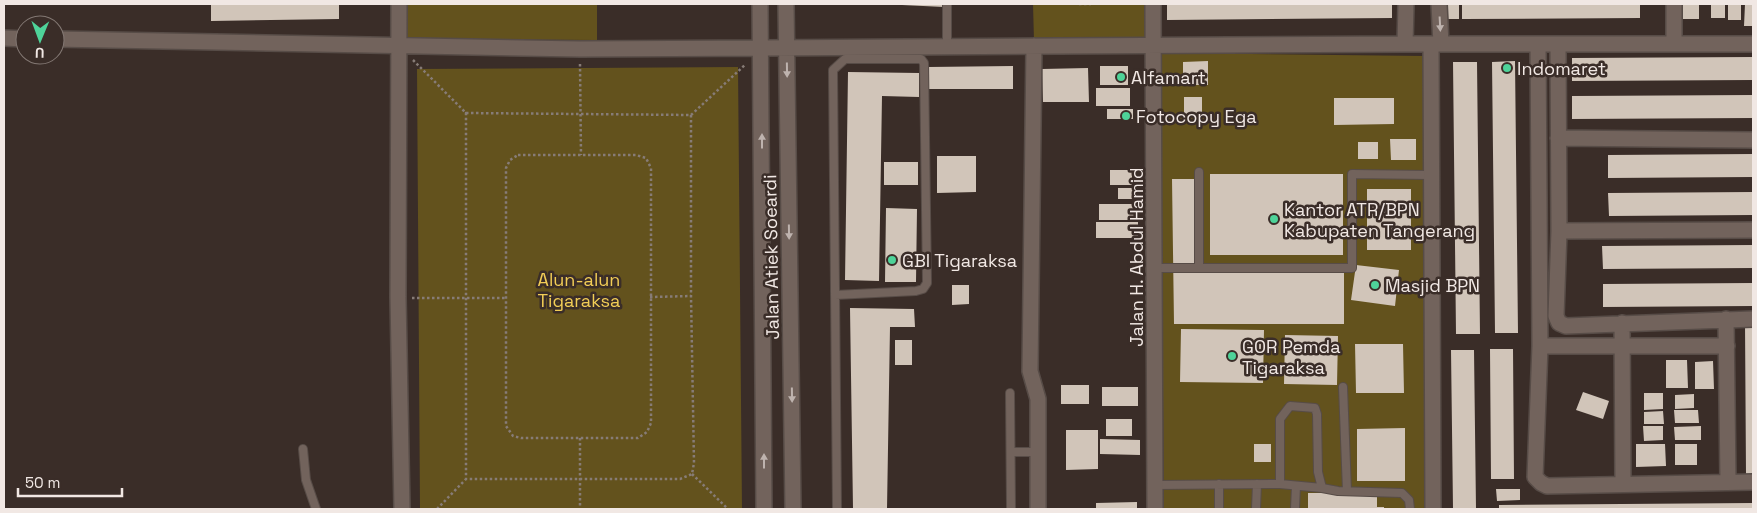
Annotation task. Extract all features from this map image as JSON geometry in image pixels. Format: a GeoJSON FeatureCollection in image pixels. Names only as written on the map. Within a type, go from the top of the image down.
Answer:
{"type":"FeatureCollection","features":[{"type":"Feature","properties":{"kind":"street"},"geometry":{"type":"LineString","coordinates":[[399,4],[398,298],[402,509]]}},
{"type":"Feature","properties":{"kind":"street","name":"Jalan Atiek Soeardi"},"geometry":{"type":"LineString","coordinates":[[760,4],[762,49],[764,509]]}},
{"type":"Feature","properties":{"kind":"street","name":"Jalan Atiek Soeardi"},"geometry":{"type":"LineString","coordinates":[[786,4],[793,509]]}},
{"type":"Feature","properties":{"kind":"street","name":"Jalan H. Abdul Hamid"},"geometry":{"type":"LineString","coordinates":[[1153,4],[1155,509]]}},
{"type":"Feature","properties":{"kind":"street"},"geometry":{"type":"LineString","coordinates":[[1405,44],[1406,4]]}},
{"type":"Feature","properties":{"kind":"street"},"geometry":{"type":"LineString","coordinates":[[1433,509],[1430,175],[1439,4]]}},
{"type":"Feature","properties":{"kind":"street"},"geometry":{"type":"LineString","coordinates":[[1674,4],[1674,43]]}},
{"type":"Feature","properties":{"kind":"street"},"geometry":{"type":"LineString","coordinates":[[65,39],[580,49],[1153,45],[1753,44]]}},
{"type":"Feature","properties":{"kind":"street"},"geometry":{"type":"LineString","coordinates":[[1538,45],[1540,346],[1535,477],[1547,486],[1623,483],[1753,482]]}},
{"type":"Feature","properties":{"kind":"street"},"geometry":{"type":"LineString","coordinates":[[1558,45],[1559,231],[1556,316],[1560,323],[1566,326],[1753,319]]}},
{"type":"Feature","properties":{"kind":"street"},"geometry":{"type":"LineString","coordinates":[[1034,46],[1030,371],[1038,399],[1038,509]]}},
{"type":"Feature","properties":{"kind":"street"},"geometry":{"type":"LineString","coordinates":[[1558,138],[1753,140]]}},
{"type":"Feature","properties":{"kind":"street"},"geometry":{"type":"LineString","coordinates":[[1540,177],[1559,177]]}},
{"type":"Feature","properties":{"kind":"street"},"geometry":{"type":"LineString","coordinates":[[1559,231],[1753,230]]}},
{"type":"Feature","properties":{"kind":"street"},"geometry":{"type":"LineString","coordinates":[[1726,319],[1728,482]]}},
{"type":"Feature","properties":{"kind":"street"},"geometry":{"type":"LineString","coordinates":[[1622,323],[1623,483]]}},
{"type":"Feature","properties":{"kind":"street"},"geometry":{"type":"LineString","coordinates":[[1540,346],[1727,346]]}},
{"type":"Feature","properties":{"kind":"lane"},"geometry":{"type":"LineString","coordinates":[[947,46],[948,4]]}},
{"type":"Feature","properties":{"kind":"lane"},"geometry":{"type":"LineString","coordinates":[[835,295],[916,291],[927,283],[924,63],[921,59],[844,59],[833,70],[835,295],[837,509]]}},
{"type":"Feature","properties":{"kind":"lane"},"geometry":{"type":"LineString","coordinates":[[1199,172],[1199,268]]}},
{"type":"Feature","properties":{"kind":"lane"},"geometry":{"type":"LineString","coordinates":[[1154,268],[1352,268],[1352,174],[1430,175]]}},
{"type":"Feature","properties":{"kind":"lane"},"geometry":{"type":"LineString","coordinates":[[1343,387],[1347,491]]}},
{"type":"Feature","properties":{"kind":"lane"},"geometry":{"type":"LineString","coordinates":[[1010,393],[1011,509]]}},
{"type":"Feature","properties":{"kind":"lane"},"geometry":{"type":"LineString","coordinates":[[1280,484],[1280,418],[1290,406],[1310,406],[1315,408],[1317,414],[1318,472],[1322,488]]}},
{"type":"Feature","properties":{"kind":"lane"},"geometry":{"type":"LineString","coordinates":[[304,448],[306,480],[316,509]]}},
{"type":"Feature","properties":{"kind":"lane"},"geometry":{"type":"LineString","coordinates":[[1011,452],[1038,452]]}},
{"type":"Feature","properties":{"kind":"lane"},"geometry":{"type":"LineString","coordinates":[[1219,484],[1219,509]]}},
{"type":"Feature","properties":{"kind":"lane"},"geometry":{"type":"LineString","coordinates":[[1256,509],[1257,484]]}},
{"type":"Feature","properties":{"kind":"lane"},"geometry":{"type":"LineString","coordinates":[[1155,485],[1280,484],[1347,491],[1402,493],[1409,500],[1410,509]]}},
{"type":"Feature","properties":{"kind":"lane"},"geometry":{"type":"LineString","coordinates":[[1295,509],[1296,486]]}},
{"type":"Feature","properties":{"kind":"path"},"geometry":{"type":"LineString","coordinates":[[1079,4],[1091,4]]}},
{"type":"Feature","properties":{"kind":"path"},"geometry":{"type":"LineString","coordinates":[[399,47],[466,113],[691,115],[762,49]]}},
{"type":"Feature","properties":{"kind":"path"},"geometry":{"type":"LineString","coordinates":[[580,49],[581,154]]}},
{"type":"Feature","properties":{"kind":"path"},"geometry":{"type":"LineString","coordinates":[[437,509],[466,479],[466,113]]}},
{"type":"Feature","properties":{"kind":"path"},"geometry":{"type":"LineString","coordinates":[[691,115],[691,296],[694,463],[692,474]]}},
{"type":"Feature","properties":{"kind":"path"},"geometry":{"type":"LineString","coordinates":[[581,154],[636,155],[646,158],[650,168],[651,423],[647,432],[638,438],[521,438],[513,436],[506,426],[506,168],[510,160],[518,155],[581,154]]}},
{"type":"Feature","properties":{"kind":"path"},"geometry":{"type":"LineString","coordinates":[[650,297],[691,296]]}},
{"type":"Feature","properties":{"kind":"path"},"geometry":{"type":"LineString","coordinates":[[398,298],[507,298]]}},
{"type":"Feature","properties":{"kind":"path"},"geometry":{"type":"LineString","coordinates":[[580,438],[580,509]]}},
{"type":"Feature","properties":{"kind":"path"},"geometry":{"type":"LineString","coordinates":[[466,479],[680,479],[692,474]]}},
{"type":"Feature","properties":{"kind":"path"},"geometry":{"type":"LineString","coordinates":[[692,474],[728,509]]}},
{"type":"Feature","properties":{"kind":"green space"},"geometry":{"type":"Polygon","coordinates":[[[403,4],[597,4],[597,40],[404,39],[403,4]]]}},
{"type":"Feature","properties":{"kind":"green space"},"geometry":{"type":"Polygon","coordinates":[[[1033,4],[1152,4],[1152,42],[1034,41],[1033,4]]]}},
{"type":"Feature","properties":{"kind":"green space"},"geometry":{"type":"Polygon","coordinates":[[[1160,53],[1424,56],[1435,509],[1164,509],[1160,53]]]}},
{"type":"Feature","properties":{"kind":"green space","name":"Alun-alun Tigaraksa"},"geometry":{"type":"Polygon","coordinates":[[[738,67],[742,509],[420,509],[417,69],[738,67]]]}},
{"type":"Feature","properties":{"kind":"building"},"geometry":{"type":"Polygon","coordinates":[[[211,4],[339,4],[339,19],[211,21],[211,4]]]}},
{"type":"Feature","properties":{"kind":"building"},"geometry":{"type":"Polygon","coordinates":[[[944,4],[944,7],[902,5],[944,4]]]}},
{"type":"Feature","properties":{"kind":"building"},"geometry":{"type":"Polygon","coordinates":[[[1167,4],[1392,4],[1392,18],[1167,20],[1167,4]]]}},
{"type":"Feature","properties":{"kind":"building"},"geometry":{"type":"Polygon","coordinates":[[[1445,4],[1459,4],[1459,19],[1445,19],[1445,4]]]}},
{"type":"Feature","properties":{"kind":"building"},"geometry":{"type":"Polygon","coordinates":[[[1462,4],[1640,4],[1640,18],[1462,19],[1462,4]]]}},
{"type":"Feature","properties":{"kind":"building"},"geometry":{"type":"Polygon","coordinates":[[[1683,4],[1699,4],[1699,19],[1683,19],[1683,4]]]}},
{"type":"Feature","properties":{"kind":"building"},"geometry":{"type":"Polygon","coordinates":[[[1711,4],[1725,4],[1725,18],[1711,18],[1711,4]]]}},
{"type":"Feature","properties":{"kind":"building"},"geometry":{"type":"Polygon","coordinates":[[[1728,4],[1741,4],[1741,20],[1728,20],[1728,4]]]}},
{"type":"Feature","properties":{"kind":"building"},"geometry":{"type":"Polygon","coordinates":[[[1745,4],[1753,4],[1753,26],[1744,26],[1745,4]]]}},
{"type":"Feature","properties":{"kind":"building"},"geometry":{"type":"Polygon","coordinates":[[[1753,57],[1753,80],[1572,81],[1572,58],[1753,57]]]}},
{"type":"Feature","properties":{"kind":"building"},"geometry":{"type":"Polygon","coordinates":[[[1208,61],[1208,85],[1183,85],[1183,62],[1208,61]]]}},
{"type":"Feature","properties":{"kind":"building"},"geometry":{"type":"Polygon","coordinates":[[[1515,61],[1518,333],[1495,333],[1492,62],[1515,61]]]}},
{"type":"Feature","properties":{"kind":"building"},"geometry":{"type":"Polygon","coordinates":[[[1453,62],[1477,62],[1480,334],[1456,334],[1453,62]]]}},
{"type":"Feature","properties":{"kind":"building"},"geometry":{"type":"Polygon","coordinates":[[[1013,66],[1013,89],[929,89],[928,67],[1013,66]]]}},
{"type":"Feature","properties":{"kind":"building"},"geometry":{"type":"Polygon","coordinates":[[[1100,66],[1128,66],[1128,85],[1100,85],[1100,66]]]}},
{"type":"Feature","properties":{"kind":"building"},"geometry":{"type":"Polygon","coordinates":[[[1088,68],[1089,102],[1043,102],[1042,69],[1088,68]]]}},
{"type":"Feature","properties":{"kind":"building"},"geometry":{"type":"Polygon","coordinates":[[[848,72],[919,73],[919,97],[882,96],[879,281],[845,280],[848,72]]]}},
{"type":"Feature","properties":{"kind":"building"},"geometry":{"type":"Polygon","coordinates":[[[1096,88],[1130,88],[1130,106],[1096,106],[1096,88]]]}},
{"type":"Feature","properties":{"kind":"building"},"geometry":{"type":"Polygon","coordinates":[[[1753,95],[1753,118],[1572,119],[1572,96],[1753,95]]]}},
{"type":"Feature","properties":{"kind":"building"},"geometry":{"type":"Polygon","coordinates":[[[1184,97],[1202,97],[1202,117],[1184,117],[1184,97]]]}},
{"type":"Feature","properties":{"kind":"building"},"geometry":{"type":"Polygon","coordinates":[[[1334,98],[1394,98],[1394,124],[1334,125],[1334,98]]]}},
{"type":"Feature","properties":{"kind":"building"},"geometry":{"type":"Polygon","coordinates":[[[1107,109],[1133,109],[1133,119],[1107,119],[1107,109]]]}},
{"type":"Feature","properties":{"kind":"building"},"geometry":{"type":"Polygon","coordinates":[[[1390,139],[1416,139],[1416,160],[1391,160],[1390,139]]]}},
{"type":"Feature","properties":{"kind":"building"},"geometry":{"type":"Polygon","coordinates":[[[1358,142],[1378,142],[1378,159],[1358,159],[1358,142]]]}},
{"type":"Feature","properties":{"kind":"building"},"geometry":{"type":"Polygon","coordinates":[[[1753,154],[1753,177],[1608,178],[1608,155],[1753,154]]]}},
{"type":"Feature","properties":{"kind":"building"},"geometry":{"type":"Polygon","coordinates":[[[937,156],[976,156],[976,192],[937,193],[937,156]]]}},
{"type":"Feature","properties":{"kind":"building"},"geometry":{"type":"Polygon","coordinates":[[[884,162],[918,162],[918,185],[884,185],[884,162]]]}},
{"type":"Feature","properties":{"kind":"building"},"geometry":{"type":"Polygon","coordinates":[[[1110,170],[1132,170],[1132,185],[1110,185],[1110,170]]]}},
{"type":"Feature","properties":{"kind":"building"},"geometry":{"type":"Polygon","coordinates":[[[1210,174],[1343,174],[1343,255],[1210,255],[1210,174]]]}},
{"type":"Feature","properties":{"kind":"building"},"geometry":{"type":"Polygon","coordinates":[[[1172,179],[1198,179],[1198,271],[1344,272],[1344,324],[1174,324],[1172,179]]]}},
{"type":"Feature","properties":{"kind":"building"},"geometry":{"type":"Polygon","coordinates":[[[1118,188],[1134,188],[1134,199],[1118,199],[1118,188]]]}},
{"type":"Feature","properties":{"kind":"building"},"geometry":{"type":"Polygon","coordinates":[[[1367,189],[1411,189],[1411,250],[1367,250],[1367,189]]]}},
{"type":"Feature","properties":{"kind":"building"},"geometry":{"type":"Polygon","coordinates":[[[1753,192],[1753,215],[1609,216],[1608,193],[1753,192]]]}},
{"type":"Feature","properties":{"kind":"building"},"geometry":{"type":"Polygon","coordinates":[[[1099,204],[1136,204],[1136,220],[1099,220],[1099,204]]]}},
{"type":"Feature","properties":{"kind":"building"},"geometry":{"type":"Polygon","coordinates":[[[886,208],[917,209],[916,282],[885,282],[886,208]]]}},
{"type":"Feature","properties":{"kind":"building"},"geometry":{"type":"Polygon","coordinates":[[[1096,222],[1138,222],[1138,238],[1096,238],[1096,222]]]}},
{"type":"Feature","properties":{"kind":"building"},"geometry":{"type":"Polygon","coordinates":[[[1753,245],[1753,268],[1603,269],[1602,246],[1753,245]]]}},
{"type":"Feature","properties":{"kind":"building","name":"Masjid BPN"},"geometry":{"type":"Polygon","coordinates":[[[1356,265],[1399,270],[1395,306],[1351,300],[1356,265]]]}},
{"type":"Feature","properties":{"kind":"building"},"geometry":{"type":"Polygon","coordinates":[[[1753,283],[1753,306],[1603,307],[1603,284],[1753,283]]]}},
{"type":"Feature","properties":{"kind":"building"},"geometry":{"type":"Polygon","coordinates":[[[952,285],[969,285],[969,304],[952,305],[952,285]]]}},
{"type":"Feature","properties":{"kind":"building"},"geometry":{"type":"Polygon","coordinates":[[[850,308],[914,309],[915,327],[890,327],[887,509],[853,509],[850,308]]]}},
{"type":"Feature","properties":{"kind":"building"},"geometry":{"type":"Polygon","coordinates":[[[1745,323],[1753,323],[1753,476],[1746,476],[1745,323]]]}},
{"type":"Feature","properties":{"kind":"building","name":"GOR Pemda Tigaraksa"},"geometry":{"type":"Polygon","coordinates":[[[1181,329],[1264,330],[1263,383],[1180,382],[1181,329]]]}},
{"type":"Feature","properties":{"kind":"building"},"geometry":{"type":"Polygon","coordinates":[[[1285,335],[1338,336],[1337,385],[1284,384],[1285,335]]]}},
{"type":"Feature","properties":{"kind":"building"},"geometry":{"type":"Polygon","coordinates":[[[895,340],[912,340],[912,365],[895,365],[895,340]]]}},
{"type":"Feature","properties":{"kind":"building"},"geometry":{"type":"Polygon","coordinates":[[[1355,344],[1403,344],[1404,393],[1356,393],[1355,344]]]}},
{"type":"Feature","properties":{"kind":"building"},"geometry":{"type":"Polygon","coordinates":[[[1490,349],[1513,349],[1514,479],[1491,479],[1490,349]]]}},
{"type":"Feature","properties":{"kind":"building"},"geometry":{"type":"Polygon","coordinates":[[[1451,350],[1474,350],[1476,509],[1453,509],[1451,350]]]}},
{"type":"Feature","properties":{"kind":"building"},"geometry":{"type":"Polygon","coordinates":[[[1666,360],[1687,360],[1688,388],[1666,388],[1666,360]]]}},
{"type":"Feature","properties":{"kind":"building"},"geometry":{"type":"Polygon","coordinates":[[[1713,361],[1714,389],[1695,389],[1695,362],[1713,361]]]}},
{"type":"Feature","properties":{"kind":"building"},"geometry":{"type":"Polygon","coordinates":[[[1061,385],[1089,385],[1089,404],[1061,404],[1061,385]]]}},
{"type":"Feature","properties":{"kind":"building"},"geometry":{"type":"Polygon","coordinates":[[[1102,387],[1138,387],[1138,406],[1102,406],[1102,387]]]}},
{"type":"Feature","properties":{"kind":"building"},"geometry":{"type":"Polygon","coordinates":[[[1583,392],[1609,401],[1603,419],[1576,410],[1583,392]]]}},
{"type":"Feature","properties":{"kind":"building"},"geometry":{"type":"Polygon","coordinates":[[[1644,393],[1663,393],[1663,409],[1644,410],[1644,393]]]}},
{"type":"Feature","properties":{"kind":"building"},"geometry":{"type":"Polygon","coordinates":[[[1694,394],[1694,408],[1675,409],[1675,395],[1694,394]]]}},
{"type":"Feature","properties":{"kind":"building"},"geometry":{"type":"Polygon","coordinates":[[[1674,410],[1698,410],[1699,423],[1675,423],[1674,410]]]}},
{"type":"Feature","properties":{"kind":"building"},"geometry":{"type":"Polygon","coordinates":[[[1663,411],[1664,424],[1644,424],[1644,412],[1663,411]]]}},
{"type":"Feature","properties":{"kind":"building"},"geometry":{"type":"Polygon","coordinates":[[[1106,419],[1132,419],[1132,436],[1106,436],[1106,419]]]}},
{"type":"Feature","properties":{"kind":"building"},"geometry":{"type":"Polygon","coordinates":[[[1643,426],[1663,426],[1663,440],[1644,441],[1643,426]]]}},
{"type":"Feature","properties":{"kind":"building"},"geometry":{"type":"Polygon","coordinates":[[[1701,426],[1701,440],[1675,440],[1674,427],[1701,426]]]}},
{"type":"Feature","properties":{"kind":"building"},"geometry":{"type":"Polygon","coordinates":[[[1405,428],[1405,481],[1357,481],[1357,429],[1405,428]]]}},
{"type":"Feature","properties":{"kind":"building"},"geometry":{"type":"Polygon","coordinates":[[[1066,430],[1098,430],[1098,469],[1066,470],[1066,430]]]}},
{"type":"Feature","properties":{"kind":"building"},"geometry":{"type":"Polygon","coordinates":[[[1100,439],[1140,440],[1140,455],[1100,454],[1100,439]]]}},
{"type":"Feature","properties":{"kind":"building"},"geometry":{"type":"Polygon","coordinates":[[[1254,444],[1271,444],[1271,462],[1254,462],[1254,444]]]}},
{"type":"Feature","properties":{"kind":"building"},"geometry":{"type":"Polygon","coordinates":[[[1636,444],[1665,444],[1666,466],[1636,467],[1636,444]]]}},
{"type":"Feature","properties":{"kind":"building"},"geometry":{"type":"Polygon","coordinates":[[[1675,444],[1697,444],[1697,465],[1675,465],[1675,444]]]}},
{"type":"Feature","properties":{"kind":"building"},"geometry":{"type":"Polygon","coordinates":[[[1496,489],[1520,489],[1520,500],[1497,501],[1496,489]]]}},
{"type":"Feature","properties":{"kind":"building"},"geometry":{"type":"Polygon","coordinates":[[[1308,493],[1377,493],[1377,507],[1384,507],[1384,509],[1308,509],[1308,493]]]}},
{"type":"Feature","properties":{"kind":"building"},"geometry":{"type":"Polygon","coordinates":[[[1137,502],[1137,509],[1096,509],[1096,503],[1137,502]]]}},
{"type":"Feature","properties":{"kind":"building"},"geometry":{"type":"Polygon","coordinates":[[[1753,503],[1753,509],[1499,509],[1499,505],[1753,503]]]}},
{"type":"Feature","properties":{"kind":"place","name":"Indomaret"},"geometry":{"type":"Point","coordinates":[1507,68]}},
{"type":"Feature","properties":{"kind":"place","name":"Alfamart"},"geometry":{"type":"Point","coordinates":[1121,77]}},
{"type":"Feature","properties":{"kind":"place","name":"Fotocopy Ega"},"geometry":{"type":"Point","coordinates":[1126,116]}},
{"type":"Feature","properties":{"kind":"place","name":"Kantor ATR/BPN Kabupaten Tangerang"},"geometry":{"type":"Point","coordinates":[1274,219]}},
{"type":"Feature","properties":{"kind":"place","name":"GBI Tigaraksa"},"geometry":{"type":"Point","coordinates":[892,260]}},
{"type":"Feature","properties":{"kind":"place","name":"Masjid BPN"},"geometry":{"type":"Point","coordinates":[1375,285]}},
{"type":"Feature","properties":{"kind":"place","name":"GOR Pemda Tigaraksa"},"geometry":{"type":"Point","coordinates":[1232,356]}}]}
